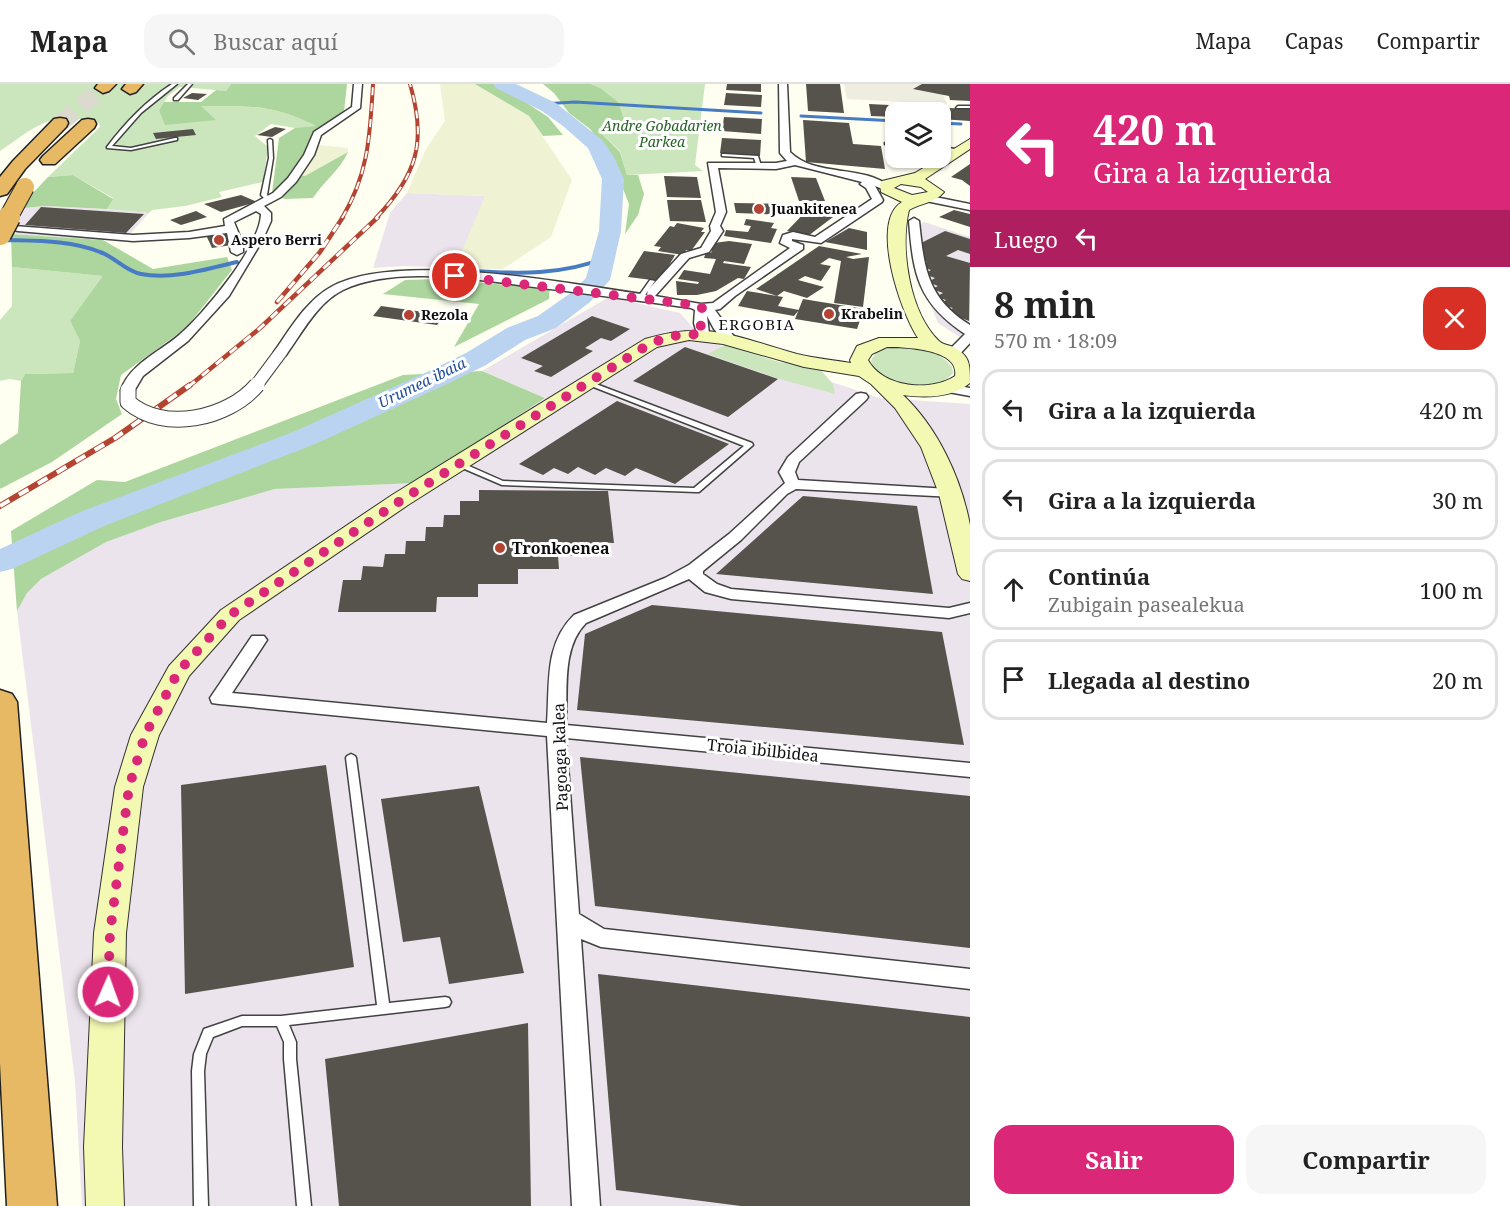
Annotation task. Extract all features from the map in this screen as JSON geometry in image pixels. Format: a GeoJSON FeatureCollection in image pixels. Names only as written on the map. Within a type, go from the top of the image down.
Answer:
{"type":"FeatureCollection","features":[{"type":"Feature","properties":{"kind":"highway"},"geometry":{"type":"LineString","coordinates":[[1,189],[19,165],[60,123]]}},
{"type":"Feature","properties":{"kind":"highway"},"geometry":{"type":"LineString","coordinates":[[9,231],[29,182],[84,124]]}},
{"type":"Feature","properties":{"kind":"highway"},"geometry":{"type":"LineString","coordinates":[[0,702],[32,1206]]}},
{"type":"Feature","properties":{"kind":"main road"},"geometry":{"type":"LineString","coordinates":[[951,152],[970,143]]}},
{"type":"Feature","properties":{"kind":"main road"},"geometry":{"type":"LineString","coordinates":[[932,168],[911,190],[896,243],[908,302],[916,324],[933,346]]}},
{"type":"Feature","properties":{"kind":"main road"},"geometry":{"type":"LineString","coordinates":[[885,342],[900,322],[908,302]]}},
{"type":"Feature","properties":{"kind":"main road"},"geometry":{"type":"LineString","coordinates":[[105,1206],[103,1147],[110,933],[129,787],[145,735],[178,672],[230,615],[458,464],[651,343],[678,335],[703,334],[729,338],[777,354],[870,376],[907,389],[938,389]]}},
{"type":"Feature","properties":{"kind":"main road"},"geometry":{"type":"LineString","coordinates":[[777,354],[823,356],[864,350],[885,342],[909,342],[933,346],[952,354],[959,360],[968,373],[962,381],[938,389],[917,404],[916,416],[943,468],[970,574]]}},
{"type":"Feature","properties":{"kind":"main road"},"geometry":{"type":"LineString","coordinates":[[864,350],[859,360],[870,376],[918,423]]}},
{"type":"Feature","properties":{"kind":"street"},"geometry":{"type":"LineString","coordinates":[[237,252],[237,244],[228,224],[230,218],[277,195],[292,180],[309,155],[318,134],[356,108],[358,84]]}},
{"type":"Feature","properties":{"kind":"street"},"geometry":{"type":"LineString","coordinates":[[783,84],[785,153],[795,162]]}},
{"type":"Feature","properties":{"kind":"street"},"geometry":{"type":"LineString","coordinates":[[645,292],[686,256],[705,250],[717,231],[715,226],[721,212],[712,165],[776,166],[795,162],[911,190],[965,206]]}},
{"type":"Feature","properties":{"kind":"street"},"geometry":{"type":"LineString","coordinates":[[702,307],[716,306],[731,293],[800,247],[786,243],[787,237],[793,235],[817,241],[878,200],[870,186],[865,184],[871,181]]}},
{"type":"Feature","properties":{"kind":"street"},"geometry":{"type":"LineString","coordinates":[[255,206],[266,213],[266,221],[229,290],[194,329],[136,376],[126,397],[132,407],[145,414],[178,418],[202,416],[230,407],[245,397],[320,301],[336,289],[376,278],[407,275],[496,279],[645,292],[702,307],[712,312],[718,326],[729,338]]}},
{"type":"Feature","properties":{"kind":"street"},"geometry":{"type":"LineString","coordinates":[[914,221],[917,259],[924,283],[943,313],[970,334],[952,354]]}},
{"type":"Feature","properties":{"kind":"street"},"geometry":{"type":"LineString","coordinates":[[9,231],[133,238],[178,236],[230,229]]}},
{"type":"Feature","properties":{"kind":"street"},"geometry":{"type":"LineString","coordinates":[[702,307],[700,323],[703,334]]}},
{"type":"Feature","properties":{"kind":"street"},"geometry":{"type":"LineString","coordinates":[[938,389],[970,392]]}},
{"type":"Feature","properties":{"kind":"street"},"geometry":{"type":"LineString","coordinates":[[861,397],[793,460],[787,472],[793,484],[950,494]]}},
{"type":"Feature","properties":{"kind":"street","name":"Pagoaga kalea"},"geometry":{"type":"LineString","coordinates":[[586,1206],[556,730],[561,648],[569,630],[588,615],[670,582],[695,569],[735,537],[782,491],[793,484]]}},
{"type":"Feature","properties":{"kind":"street"},"geometry":{"type":"LineString","coordinates":[[695,569],[694,575],[698,581],[715,591],[731,594],[949,613],[970,608]]}},
{"type":"Feature","properties":{"kind":"street","name":"Troia ibilbidea"},"geometry":{"type":"LineString","coordinates":[[258,640],[219,698],[970,770]]}},
{"type":"Feature","properties":{"kind":"street"},"geometry":{"type":"LineString","coordinates":[[568,918],[582,929],[601,938],[970,979]]}},
{"type":"Feature","properties":{"kind":"lane"},"geometry":{"type":"LineString","coordinates":[[160,148],[109,147],[155,97],[175,84]]}},
{"type":"Feature","properties":{"kind":"lane"},"geometry":{"type":"LineString","coordinates":[[176,99],[190,84]]}},
{"type":"Feature","properties":{"kind":"lane"},"geometry":{"type":"LineString","coordinates":[[958,107],[970,107]]}},
{"type":"Feature","properties":{"kind":"lane"},"geometry":{"type":"LineString","coordinates":[[132,149],[175,139]]}},
{"type":"Feature","properties":{"kind":"lane"},"geometry":{"type":"LineString","coordinates":[[268,200],[264,195],[271,158],[270,140]]}},
{"type":"Feature","properties":{"kind":"lane"},"geometry":{"type":"LineString","coordinates":[[724,155],[756,157],[759,165]]}},
{"type":"Feature","properties":{"kind":"lane"},"geometry":{"type":"LineString","coordinates":[[458,464],[502,483],[696,490],[749,445],[588,383]]}},
{"type":"Feature","properties":{"kind":"lane"},"geometry":{"type":"LineString","coordinates":[[351,758],[384,1010]]}},
{"type":"Feature","properties":{"kind":"lane"},"geometry":{"type":"LineString","coordinates":[[201,1206],[198,1071],[203,1044],[208,1033],[242,1021],[281,1022],[445,1002]]}},
{"type":"Feature","properties":{"kind":"lane"},"geometry":{"type":"LineString","coordinates":[[281,1022],[290,1042],[304,1206]]}},
{"type":"Feature","properties":{"kind":"shaded area"},"geometry":{"type":"Polygon","coordinates":[[[844,84],[944,84],[940,87],[946,102],[907,102],[847,99],[844,84]]]}},
{"type":"Feature","properties":{"kind":"shaded area"},"geometry":{"type":"Polygon","coordinates":[[[407,193],[486,196],[455,268],[403,266],[373,268],[390,213],[407,193]]]}},
{"type":"Feature","properties":{"kind":"shaded area"},"geometry":{"type":"Polygon","coordinates":[[[45,206],[149,213],[129,235],[103,240],[11,234],[13,223],[24,208],[45,206]]]}},
{"type":"Feature","properties":{"kind":"shaded area"},"geometry":{"type":"Polygon","coordinates":[[[924,222],[970,237],[970,344],[938,323],[914,265],[909,231],[924,222]]]}},
{"type":"Feature","properties":{"kind":"shaded area"},"geometry":{"type":"Polygon","coordinates":[[[609,297],[680,313],[704,340],[880,398],[970,404],[970,1206],[82,1206],[75,1081],[17,611],[27,593],[41,579],[105,542],[161,522],[275,489],[415,483],[545,398],[482,371],[609,297]]]}},
{"type":"Feature","properties":{"kind":"green space"},"geometry":{"type":"Polygon","coordinates":[[[0,84],[231,84],[226,91],[180,87],[168,96],[159,110],[215,120],[200,106],[260,108],[287,114],[318,127],[295,128],[271,124],[255,136],[268,147],[263,182],[219,192],[222,197],[185,206],[152,210],[149,213],[107,209],[113,198],[73,175],[48,177],[100,127],[99,123],[68,118],[45,122],[0,151],[0,84]]]}},
{"type":"Feature","properties":{"kind":"green space"},"geometry":{"type":"Polygon","coordinates":[[[231,84],[347,84],[344,112],[310,139],[306,155],[290,175],[305,176],[348,152],[313,198],[285,199],[272,193],[279,138],[295,128],[316,126],[273,110],[233,106],[201,106],[216,120],[165,125],[159,110],[164,102],[201,102],[216,90],[226,91],[231,84]]]}},
{"type":"Feature","properties":{"kind":"green space"},"geometry":{"type":"Polygon","coordinates":[[[440,84],[476,84],[529,116],[572,180],[551,237],[503,269],[455,268],[485,196],[407,193],[426,149],[445,121],[440,84]]]}},
{"type":"Feature","properties":{"kind":"green space"},"geometry":{"type":"Polygon","coordinates":[[[475,84],[498,84],[548,117],[563,135],[543,136],[529,116],[475,84]]]}},
{"type":"Feature","properties":{"kind":"green space"},"geometry":{"type":"Polygon","coordinates":[[[543,84],[591,84],[618,102],[626,126],[599,131],[620,152],[627,175],[638,175],[644,194],[638,215],[625,234],[629,204],[609,153],[590,129],[569,113],[554,93],[543,84]]]}},
{"type":"Feature","properties":{"kind":"green space","name":"Andre Gobadarien Parkea"},"geometry":{"type":"Polygon","coordinates":[[[591,84],[705,84],[695,165],[703,171],[627,175],[620,151],[599,131],[600,88],[591,84]]]}},
{"type":"Feature","properties":{"kind":"green space"},"geometry":{"type":"Polygon","coordinates":[[[319,145],[348,148],[348,152],[305,177],[298,176],[319,145]]]}},
{"type":"Feature","properties":{"kind":"green space"},"geometry":{"type":"Polygon","coordinates":[[[73,175],[113,199],[107,209],[45,206],[24,208],[32,194],[48,177],[73,175]]]}},
{"type":"Feature","properties":{"kind":"green space"},"geometry":{"type":"Polygon","coordinates":[[[11,234],[103,240],[153,269],[227,257],[232,270],[186,328],[121,375],[116,399],[122,414],[52,462],[0,489],[0,445],[18,433],[21,381],[25,374],[73,373],[80,341],[70,321],[103,276],[12,267],[11,234]]]}},
{"type":"Feature","properties":{"kind":"green space"},"geometry":{"type":"Polygon","coordinates":[[[12,267],[104,276],[70,321],[80,341],[73,373],[25,374],[21,381],[10,379],[0,381],[0,320],[12,306],[12,267]]]}},
{"type":"Feature","properties":{"kind":"green space"},"geometry":{"type":"Polygon","coordinates":[[[517,277],[550,280],[549,299],[454,347],[479,304],[383,294],[405,280],[440,279],[507,285],[517,277]]]}},
{"type":"Feature","properties":{"kind":"green space"},"geometry":{"type":"Polygon","coordinates":[[[725,345],[779,362],[819,368],[833,384],[835,394],[783,380],[708,354],[725,345]]]}},
{"type":"Feature","properties":{"kind":"green space"},"geometry":{"type":"Polygon","coordinates":[[[902,347],[923,350],[942,357],[952,367],[953,373],[945,380],[935,384],[909,385],[885,377],[876,370],[871,361],[876,353],[884,349],[902,347]]]}},
{"type":"Feature","properties":{"kind":"green space"},"geometry":{"type":"Polygon","coordinates":[[[482,371],[545,398],[415,483],[275,489],[161,522],[106,542],[41,579],[27,593],[17,611],[11,531],[97,480],[125,482],[403,375],[482,371]]]}},
{"type":"Feature","properties":{"kind":"building"},"geometry":{"type":"Polygon","coordinates":[[[727,84],[761,84],[761,92],[726,90],[727,84]]]}},
{"type":"Feature","properties":{"kind":"building"},"geometry":{"type":"Polygon","coordinates":[[[806,84],[840,84],[844,113],[808,111],[806,84]]]}},
{"type":"Feature","properties":{"kind":"building"},"geometry":{"type":"Polygon","coordinates":[[[922,84],[970,84],[970,101],[950,100],[949,96],[913,89],[922,84]]]}},
{"type":"Feature","properties":{"kind":"building"},"geometry":{"type":"Polygon","coordinates":[[[192,93],[207,94],[198,100],[183,98],[192,93]]]}},
{"type":"Feature","properties":{"kind":"building"},"geometry":{"type":"Polygon","coordinates":[[[726,93],[762,95],[761,107],[724,105],[726,93]]]}},
{"type":"Feature","properties":{"kind":"building"},"geometry":{"type":"Polygon","coordinates":[[[869,104],[885,105],[885,117],[871,116],[869,104]]]}},
{"type":"Feature","properties":{"kind":"building"},"geometry":{"type":"Polygon","coordinates":[[[951,108],[970,109],[970,121],[951,120],[951,108]]]}},
{"type":"Feature","properties":{"kind":"building"},"geometry":{"type":"Polygon","coordinates":[[[724,117],[762,119],[761,134],[722,131],[724,117]]]}},
{"type":"Feature","properties":{"kind":"building"},"geometry":{"type":"Polygon","coordinates":[[[803,120],[849,123],[853,144],[881,146],[885,169],[806,162],[803,120]]]}},
{"type":"Feature","properties":{"kind":"building"},"geometry":{"type":"Polygon","coordinates":[[[275,127],[286,129],[272,137],[257,135],[275,127]]]}},
{"type":"Feature","properties":{"kind":"building"},"geometry":{"type":"Polygon","coordinates":[[[193,129],[196,135],[156,139],[153,133],[193,129]]]}},
{"type":"Feature","properties":{"kind":"building"},"geometry":{"type":"Polygon","coordinates":[[[722,138],[761,140],[760,156],[720,153],[722,138]]]}},
{"type":"Feature","properties":{"kind":"building"},"geometry":{"type":"Polygon","coordinates":[[[970,164],[970,186],[962,180],[951,177],[970,164]]]}},
{"type":"Feature","properties":{"kind":"building"},"geometry":{"type":"Polygon","coordinates":[[[664,176],[697,177],[701,198],[667,197],[664,176]]]}},
{"type":"Feature","properties":{"kind":"building"},"geometry":{"type":"Polygon","coordinates":[[[791,177],[816,178],[825,201],[799,201],[791,177]]]}},
{"type":"Feature","properties":{"kind":"building"},"geometry":{"type":"Polygon","coordinates":[[[241,195],[257,202],[221,212],[204,204],[241,195]]]}},
{"type":"Feature","properties":{"kind":"building"},"geometry":{"type":"Polygon","coordinates":[[[667,200],[701,200],[706,222],[670,221],[667,200]]]}},
{"type":"Feature","properties":{"kind":"building","name":"Juankitenea"},"geometry":{"type":"Polygon","coordinates":[[[734,203],[783,204],[786,215],[736,213],[734,203]]]}},
{"type":"Feature","properties":{"kind":"building"},"geometry":{"type":"Polygon","coordinates":[[[41,207],[144,214],[126,233],[25,225],[41,207]]]}},
{"type":"Feature","properties":{"kind":"building"},"geometry":{"type":"Polygon","coordinates":[[[810,207],[837,214],[808,236],[787,231],[810,207]]]}},
{"type":"Feature","properties":{"kind":"building"},"geometry":{"type":"Polygon","coordinates":[[[954,210],[970,214],[970,227],[939,217],[954,210]]]}},
{"type":"Feature","properties":{"kind":"building"},"geometry":{"type":"Polygon","coordinates":[[[196,211],[207,217],[181,225],[170,220],[196,211]]]}},
{"type":"Feature","properties":{"kind":"building"},"geometry":{"type":"Polygon","coordinates":[[[746,219],[774,223],[771,228],[777,229],[771,243],[724,236],[726,230],[748,232],[751,226],[744,225],[746,219]]]}},
{"type":"Feature","properties":{"kind":"building"},"geometry":{"type":"Polygon","coordinates":[[[677,223],[704,228],[701,232],[705,232],[691,251],[686,250],[683,255],[658,251],[661,247],[654,246],[670,226],[674,227],[677,223]]]}},
{"type":"Feature","properties":{"kind":"building"},"geometry":{"type":"Polygon","coordinates":[[[849,228],[867,232],[867,250],[825,242],[849,228]]]}},
{"type":"Feature","properties":{"kind":"building"},"geometry":{"type":"Polygon","coordinates":[[[945,231],[970,239],[970,254],[958,250],[946,256],[970,263],[969,321],[946,312],[953,308],[940,304],[946,300],[936,297],[943,293],[932,289],[938,286],[928,282],[935,278],[924,274],[931,270],[920,266],[927,262],[920,260],[921,243],[945,231]]]}},
{"type":"Feature","properties":{"kind":"building","name":"Aspero Berri"},"geometry":{"type":"Polygon","coordinates":[[[226,232],[232,245],[212,248],[206,235],[226,232]]]}},
{"type":"Feature","properties":{"kind":"building"},"geometry":{"type":"Polygon","coordinates":[[[729,241],[752,244],[744,264],[724,261],[723,263],[751,267],[744,279],[738,278],[716,291],[697,295],[677,295],[676,281],[698,284],[699,282],[678,279],[684,270],[710,274],[716,259],[704,258],[706,252],[711,253],[714,243],[729,241]]]}},
{"type":"Feature","properties":{"kind":"building"},"geometry":{"type":"Polygon","coordinates":[[[819,246],[862,254],[846,257],[853,259],[869,257],[863,307],[834,303],[841,261],[829,258],[820,264],[831,266],[821,281],[805,276],[798,280],[824,287],[807,298],[784,291],[777,296],[756,289],[819,246]]]}},
{"type":"Feature","properties":{"kind":"building"},"geometry":{"type":"Polygon","coordinates":[[[644,251],[675,255],[660,281],[628,277],[644,251]]]}},
{"type":"Feature","properties":{"kind":"building"},"geometry":{"type":"Polygon","coordinates":[[[747,291],[783,297],[778,306],[799,310],[794,316],[738,306],[747,291]]]}},
{"type":"Feature","properties":{"kind":"building","name":"Krabelin"},"geometry":{"type":"Polygon","coordinates":[[[803,299],[864,309],[857,329],[795,319],[803,299]]]}},
{"type":"Feature","properties":{"kind":"building","name":"Rezola"},"geometry":{"type":"Polygon","coordinates":[[[381,306],[445,315],[437,325],[373,316],[381,306]]]}},
{"type":"Feature","properties":{"kind":"building"},"geometry":{"type":"Polygon","coordinates":[[[592,316],[630,329],[611,341],[601,338],[585,348],[593,351],[551,377],[534,371],[543,366],[521,358],[592,316]]]}},
{"type":"Feature","properties":{"kind":"building"},"geometry":{"type":"Polygon","coordinates":[[[685,347],[778,379],[728,417],[633,381],[685,347]]]}},
{"type":"Feature","properties":{"kind":"building"},"geometry":{"type":"Polygon","coordinates":[[[617,401],[729,444],[675,484],[636,468],[625,476],[606,468],[595,475],[578,467],[568,474],[554,468],[543,475],[519,464],[617,401]]]}},
{"type":"Feature","properties":{"kind":"building","name":"Tronkoenea"},"geometry":{"type":"Polygon","coordinates":[[[479,490],[608,491],[614,543],[593,542],[595,556],[558,556],[559,569],[518,569],[518,584],[478,584],[478,597],[437,597],[436,612],[338,612],[343,580],[361,580],[363,566],[383,567],[385,554],[405,554],[406,541],[425,541],[426,527],[443,527],[444,515],[460,515],[460,501],[479,501],[479,490]]]}},
{"type":"Feature","properties":{"kind":"building"},"geometry":{"type":"Polygon","coordinates":[[[803,496],[917,506],[933,594],[716,574],[803,496]]]}},
{"type":"Feature","properties":{"kind":"building"},"geometry":{"type":"Polygon","coordinates":[[[652,605],[942,632],[964,745],[577,710],[585,634],[652,605]]]}},
{"type":"Feature","properties":{"kind":"building"},"geometry":{"type":"Polygon","coordinates":[[[580,757],[970,796],[970,948],[595,906],[580,757]]]}},
{"type":"Feature","properties":{"kind":"building"},"geometry":{"type":"Polygon","coordinates":[[[326,765],[354,967],[185,994],[181,785],[326,765]]]}},
{"type":"Feature","properties":{"kind":"building"},"geometry":{"type":"Polygon","coordinates":[[[479,786],[524,973],[449,984],[440,937],[403,942],[381,799],[479,786]]]}},
{"type":"Feature","properties":{"kind":"building"},"geometry":{"type":"Polygon","coordinates":[[[598,974],[970,1017],[970,1206],[741,1206],[616,1190],[598,974]]]}},
{"type":"Feature","properties":{"kind":"building"},"geometry":{"type":"Polygon","coordinates":[[[528,1023],[531,1206],[339,1206],[325,1059],[528,1023]]]}},
{"type":"Feature","properties":{"kind":"waterway","name":"Urumea ibaia"},"geometry":{"type":"LineString","coordinates":[[0,562],[92,519],[304,438],[437,378],[476,359],[516,334],[547,322],[581,297],[598,280],[610,231],[613,179],[604,157],[595,144],[570,122],[549,107],[502,84]]}},
{"type":"Feature","properties":{"kind":"waterway"},"geometry":{"type":"LineString","coordinates":[[542,104],[575,102],[761,113]]}},
{"type":"Feature","properties":{"kind":"waterway"},"geometry":{"type":"LineString","coordinates":[[801,116],[885,120]]}},
{"type":"Feature","properties":{"kind":"waterway"},"geometry":{"type":"LineString","coordinates":[[951,124],[961,124]]}},
{"type":"Feature","properties":{"kind":"waterway"},"geometry":{"type":"LineString","coordinates":[[4,240],[77,245],[105,254],[141,274],[165,276],[237,262]]}},
{"type":"Feature","properties":{"kind":"waterway"},"geometry":{"type":"LineString","coordinates":[[473,271],[540,272],[573,268],[605,258]]}},
{"type":"Feature","properties":{"kind":"tunnel"},"geometry":{"type":"LineString","coordinates":[[60,123],[103,88]]}},
{"type":"Feature","properties":{"kind":"railway"},"geometry":{"type":"LineString","coordinates":[[342,218],[363,169],[369,137],[373,84]]}},
{"type":"Feature","properties":{"kind":"railway"},"geometry":{"type":"LineString","coordinates":[[376,218],[401,187],[415,157],[418,123],[410,84]]}},
{"type":"Feature","properties":{"kind":"railway"},"geometry":{"type":"LineString","coordinates":[[277,302],[320,252],[343,217]]}},
{"type":"Feature","properties":{"kind":"railway"},"geometry":{"type":"LineString","coordinates":[[188,387],[259,329],[378,217]]}},
{"type":"Feature","properties":{"kind":"railway"},"geometry":{"type":"LineString","coordinates":[[0,506],[115,438],[190,385]]}},
{"type":"Feature","properties":{"kind":"place","name":"Juankitenea"},"geometry":{"type":"Point","coordinates":[759,209]}},
{"type":"Feature","properties":{"kind":"place","name":"Aspero Berri"},"geometry":{"type":"Point","coordinates":[219,240]}},
{"type":"Feature","properties":{"kind":"place","name":"Krabelin"},"geometry":{"type":"Point","coordinates":[829,314]}},
{"type":"Feature","properties":{"kind":"place","name":"Rezola"},"geometry":{"type":"Point","coordinates":[409,315]}},
{"type":"Feature","properties":{"kind":"place","name":"Tronkoenea"},"geometry":{"type":"Point","coordinates":[500,548]}},
{"type":"Feature","properties":{"kind":"district","name":"ERGOBIA"},"geometry":{"type":"Point","coordinates":[757,325]}},
{"type":"Feature","properties":{"kind":"route"},"geometry":{"type":"LineString","coordinates":[[108,992],[110,933],[129,787],[145,735],[178,672],[205,641],[230,615],[381,513],[651,343],[678,335],[703,334],[700,323],[702,307],[694,305],[496,279],[455,276]]}}]}
